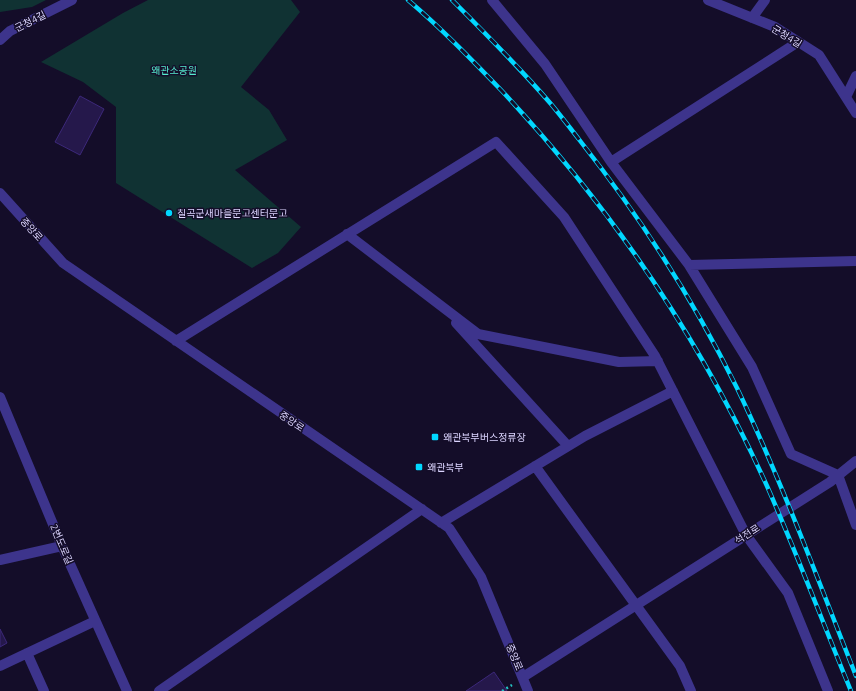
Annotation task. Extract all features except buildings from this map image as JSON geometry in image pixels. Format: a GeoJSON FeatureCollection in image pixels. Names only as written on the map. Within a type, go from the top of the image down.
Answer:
{"type":"FeatureCollection","features":[{"type":"Feature","properties":{"kind":"street","name":"군청4길"},"geometry":{"type":"LineString","coordinates":[[0,40],[5,32],[72,0]]}},
{"type":"Feature","properties":{"kind":"street"},"geometry":{"type":"LineString","coordinates":[[492,0],[545,64],[611,162],[689,265],[752,367],[791,454],[838,475],[856,525]]}},
{"type":"Feature","properties":{"kind":"street","name":"군청4길"},"geometry":{"type":"LineString","coordinates":[[708,0],[775,27],[819,56],[856,113]]}},
{"type":"Feature","properties":{"kind":"street"},"geometry":{"type":"LineString","coordinates":[[752,18],[765,0]]}},
{"type":"Feature","properties":{"kind":"street"},"geometry":{"type":"LineString","coordinates":[[611,162],[798,42]]}},
{"type":"Feature","properties":{"kind":"street"},"geometry":{"type":"LineString","coordinates":[[846,98],[856,76]]}},
{"type":"Feature","properties":{"kind":"street"},"geometry":{"type":"LineString","coordinates":[[176,341],[496,142],[564,217],[658,361],[746,535],[788,593],[828,691]]}},
{"type":"Feature","properties":{"kind":"street","name":"중앙로"},"geometry":{"type":"LineString","coordinates":[[0,193],[63,263],[449,528],[481,577],[528,691]]}},
{"type":"Feature","properties":{"kind":"street"},"geometry":{"type":"LineString","coordinates":[[347,234],[478,334],[618,362],[658,361]]}},
{"type":"Feature","properties":{"kind":"street"},"geometry":{"type":"LineString","coordinates":[[689,265],[856,261]]}},
{"type":"Feature","properties":{"kind":"street"},"geometry":{"type":"LineString","coordinates":[[438,303],[568,446]]}},
{"type":"Feature","properties":{"kind":"street"},"geometry":{"type":"LineString","coordinates":[[441,523],[585,436],[673,391]]}},
{"type":"Feature","properties":{"kind":"street","name":"2번도로길"},"geometry":{"type":"LineString","coordinates":[[0,397],[62,546],[126,691]]}},
{"type":"Feature","properties":{"kind":"street","name":"석전로"},"geometry":{"type":"LineString","coordinates":[[523,677],[746,535],[838,475],[856,461]]}},
{"type":"Feature","properties":{"kind":"street"},"geometry":{"type":"LineString","coordinates":[[535,466],[680,666],[691,691]]}},
{"type":"Feature","properties":{"kind":"street"},"geometry":{"type":"LineString","coordinates":[[159,691],[422,510]]}},
{"type":"Feature","properties":{"kind":"street"},"geometry":{"type":"LineString","coordinates":[[0,560],[62,546]]}},
{"type":"Feature","properties":{"kind":"street"},"geometry":{"type":"LineString","coordinates":[[0,666],[95,621]]}},
{"type":"Feature","properties":{"kind":"street"},"geometry":{"type":"LineString","coordinates":[[27,653],[44,691]]}},
{"type":"Feature","properties":{"kind":"green space"},"geometry":{"type":"Polygon","coordinates":[[[0,0],[46,0],[32,7],[0,12],[0,0]]]}},
{"type":"Feature","properties":{"kind":"green space","name":"왜관소공원"},"geometry":{"type":"Polygon","coordinates":[[[148,0],[291,0],[300,12],[241,87],[269,110],[287,140],[235,170],[301,227],[278,253],[252,268],[116,183],[116,107],[83,82],[41,62],[123,13],[148,0]]]}},
{"type":"Feature","properties":{"kind":"railway"},"geometry":{"type":"LineString","coordinates":[[408,0],[467,55],[541,134],[616,228],[683,327],[713,379],[767,486],[851,691]]}},
{"type":"Feature","properties":{"kind":"railway"},"geometry":{"type":"LineString","coordinates":[[452,0],[515,64],[551,104],[625,200],[685,292],[737,388],[753,423],[799,531],[856,676]]}},
{"type":"Feature","properties":{"kind":"place","name":"칠곡군새마을문고센터문고"},"geometry":{"type":"Point","coordinates":[169,213]}},
{"type":"Feature","properties":{"kind":"place","name":"왜관북부버스정류장"},"geometry":{"type":"Point","coordinates":[435,437]}},
{"type":"Feature","properties":{"kind":"place","name":"왜관북부"},"geometry":{"type":"Point","coordinates":[419,467]}}]}
